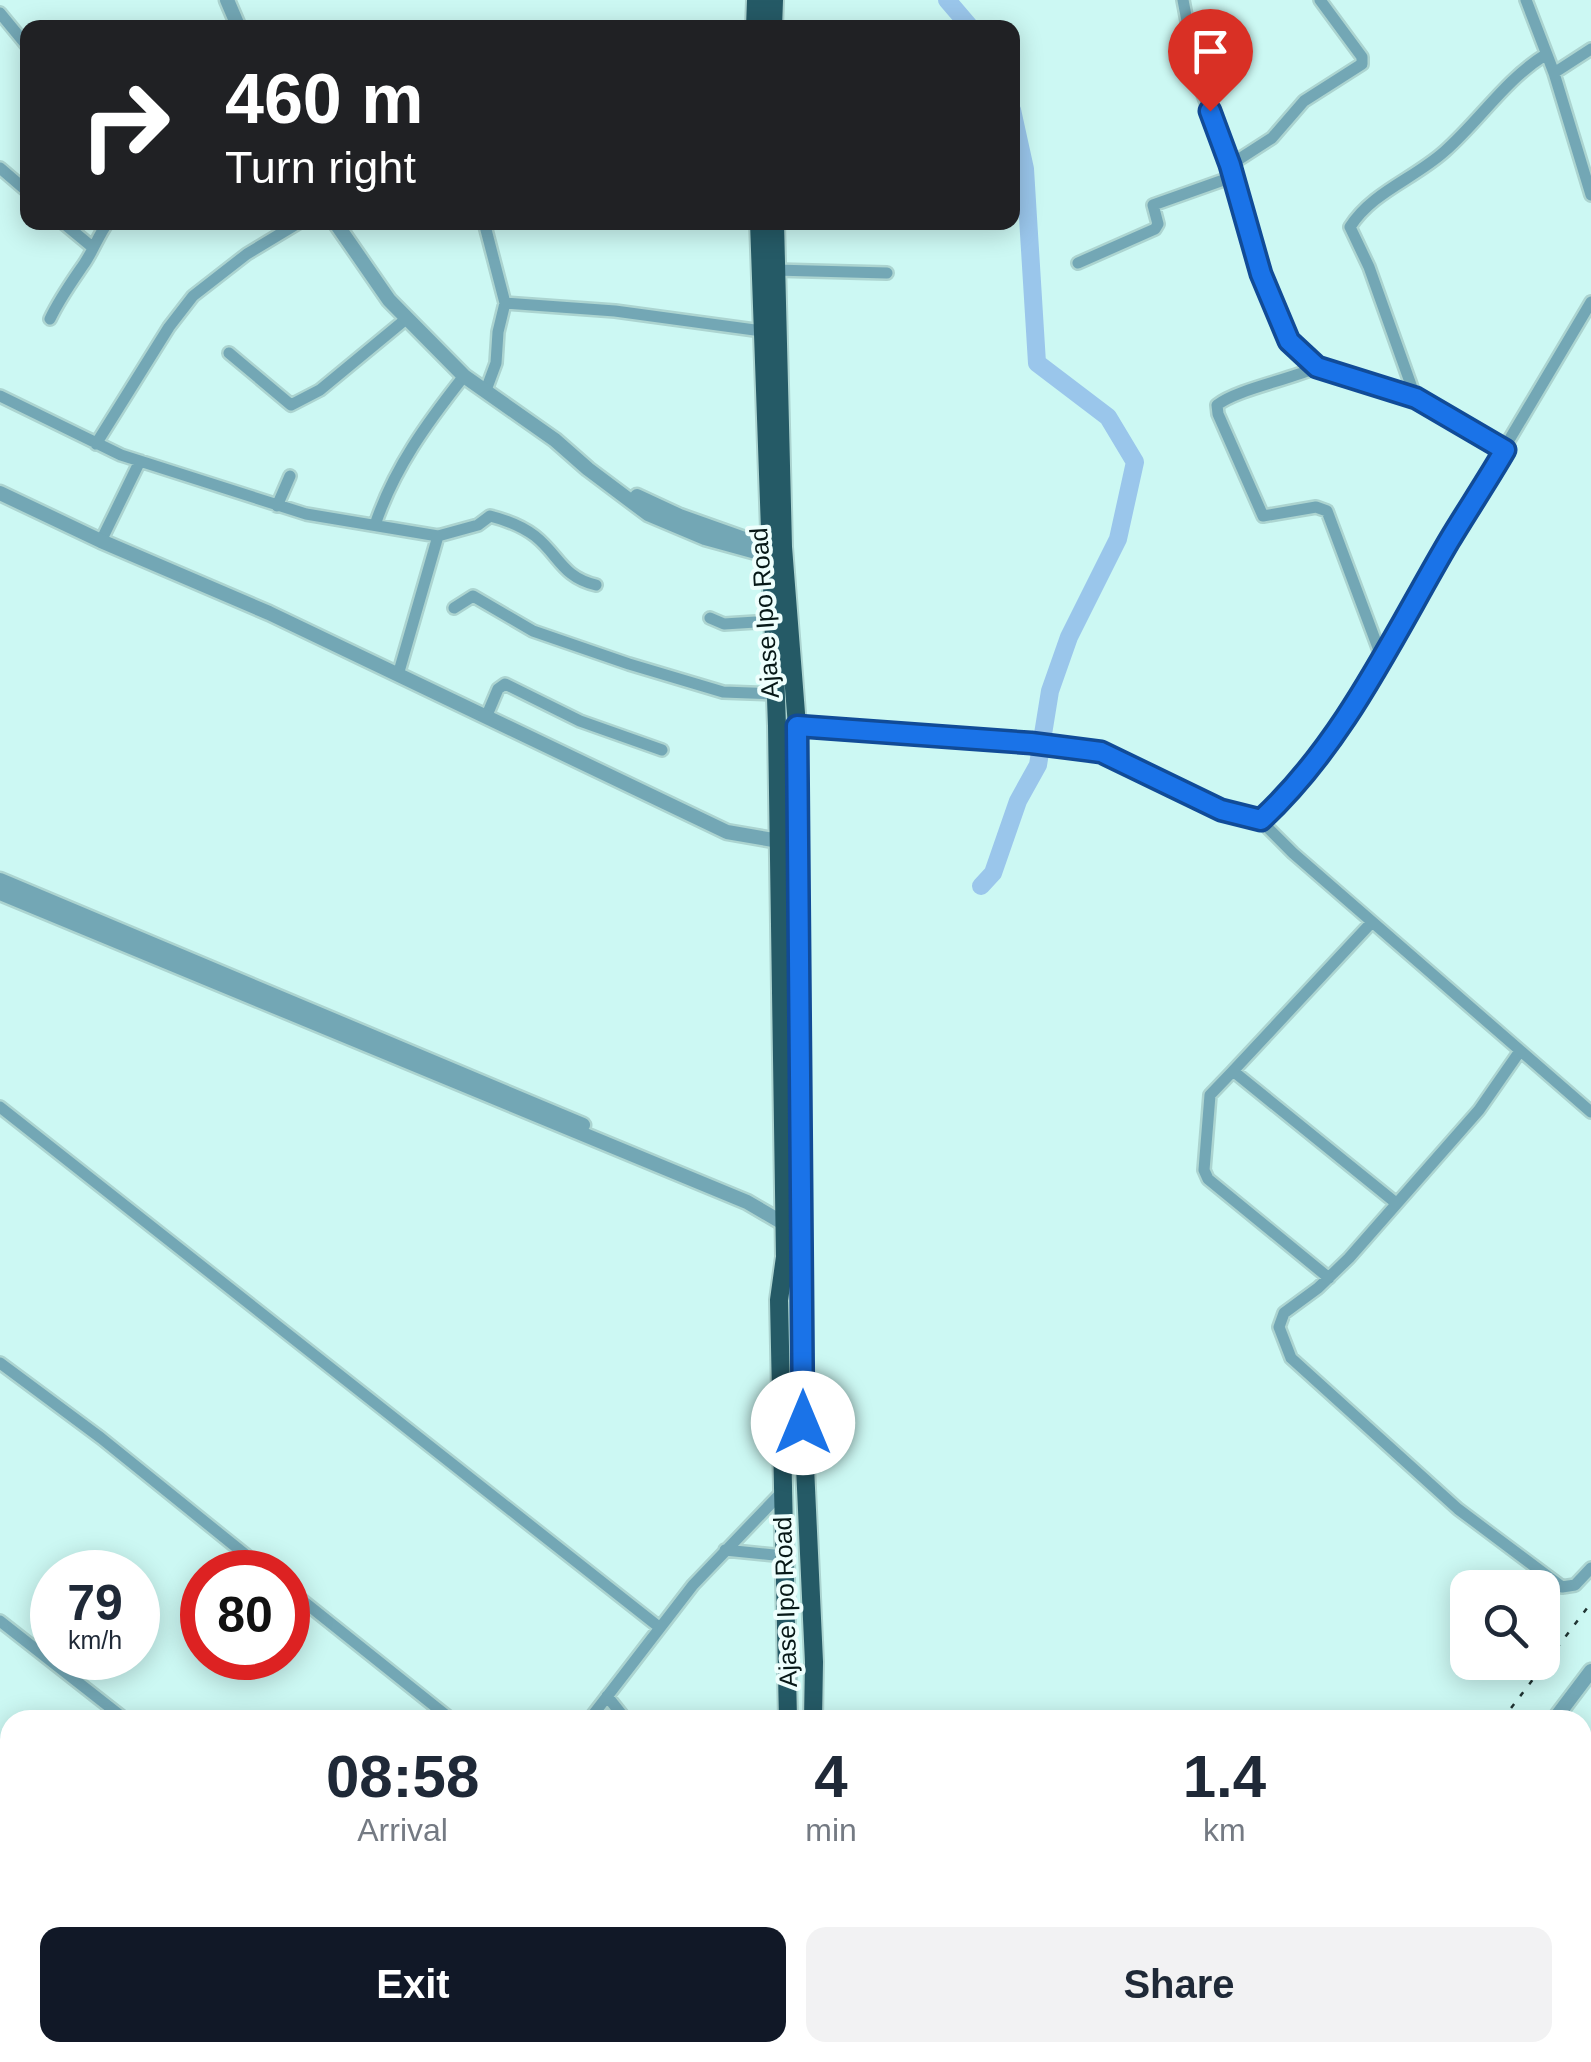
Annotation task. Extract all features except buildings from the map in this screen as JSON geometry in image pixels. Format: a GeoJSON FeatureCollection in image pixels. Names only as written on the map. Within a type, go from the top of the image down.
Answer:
{"type":"FeatureCollection","features":[{"type":"Feature","properties":{"kind":"highway","name":"Ajase Ipo Road"},"geometry":{"type":"LineString","coordinates":[[759,230],[776,552],[797,726],[803,1423],[813,1710]]}},
{"type":"Feature","properties":{"kind":"highway","name":"Ajase Ipo Road"},"geometry":{"type":"LineString","coordinates":[[775,230],[776,552],[772,620],[785,1257],[780,1300],[788,1710]]}},
{"type":"Feature","properties":{"kind":"street"},"geometry":{"type":"LineString","coordinates":[[1183,0],[1199,84],[1231,171],[1261,274],[1289,341],[1317,367],[1416,398],[1505,450]]}},
{"type":"Feature","properties":{"kind":"street"},"geometry":{"type":"LineString","coordinates":[[1078,263],[1154,230],[1158,224],[1153,206],[1231,171],[1272,138],[1304,101],[1362,64],[1362,57],[1320,0]]}},
{"type":"Feature","properties":{"kind":"street"},"geometry":{"type":"LineString","coordinates":[[1526,0],[1554,73],[1591,195]]}},
{"type":"Feature","properties":{"kind":"street"},"geometry":{"type":"LineString","coordinates":[[0,13],[20,37]]}},
{"type":"Feature","properties":{"kind":"street"},"geometry":{"type":"LineString","coordinates":[[1554,73],[1591,49]]}},
{"type":"Feature","properties":{"kind":"street"},"geometry":{"type":"LineString","coordinates":[[1416,398],[1369,266],[1350,228],[1360,210],[1444,152],[1520,71],[1545,55]]}},
{"type":"Feature","properties":{"kind":"street"},"geometry":{"type":"LineString","coordinates":[[0,168],[20,185]]}},
{"type":"Feature","properties":{"kind":"street"},"geometry":{"type":"LineString","coordinates":[[72,230],[92,246]]}},
{"type":"Feature","properties":{"kind":"street"},"geometry":{"type":"LineString","coordinates":[[50,319],[60,295],[87,260],[103,230]]}},
{"type":"Feature","properties":{"kind":"street"},"geometry":{"type":"LineString","coordinates":[[96,444],[193,296],[247,254],[287,230]]}},
{"type":"Feature","properties":{"kind":"street"},"geometry":{"type":"LineString","coordinates":[[341,230],[389,300],[464,376],[556,440],[588,469],[680,516],[776,552]]}},
{"type":"Feature","properties":{"kind":"street"},"geometry":{"type":"LineString","coordinates":[[486,230],[505,303],[496,362],[486,390]]}},
{"type":"Feature","properties":{"kind":"street"},"geometry":{"type":"LineString","coordinates":[[775,270],[886,273]]}},
{"type":"Feature","properties":{"kind":"street"},"geometry":{"type":"LineString","coordinates":[[1261,820],[1285,798],[1326,746],[1383,660],[1448,542],[1591,302]]}},
{"type":"Feature","properties":{"kind":"street"},"geometry":{"type":"LineString","coordinates":[[505,303],[615,311],[762,331]]}},
{"type":"Feature","properties":{"kind":"street"},"geometry":{"type":"LineString","coordinates":[[229,353],[291,405],[320,390],[406,319]]}},
{"type":"Feature","properties":{"kind":"street"},"geometry":{"type":"LineString","coordinates":[[1317,367],[1234,396],[1218,406],[1218,414],[1264,516],[1316,507],[1327,511],[1383,660]]}},
{"type":"Feature","properties":{"kind":"street"},"geometry":{"type":"LineString","coordinates":[[375,525],[385,494],[420,432],[464,376]]}},
{"type":"Feature","properties":{"kind":"street"},"geometry":{"type":"LineString","coordinates":[[0,396],[96,444],[140,461],[306,514],[438,536],[478,525],[490,516],[503,520],[536,537],[565,571],[596,585]]}},
{"type":"Feature","properties":{"kind":"street"},"geometry":{"type":"LineString","coordinates":[[101,541],[140,461]]}},
{"type":"Feature","properties":{"kind":"street"},"geometry":{"type":"LineString","coordinates":[[278,506],[290,476]]}},
{"type":"Feature","properties":{"kind":"street"},"geometry":{"type":"LineString","coordinates":[[0,493],[269,613],[727,832],[779,842]]}},
{"type":"Feature","properties":{"kind":"street"},"geometry":{"type":"LineString","coordinates":[[398,675],[438,536]]}},
{"type":"Feature","properties":{"kind":"street"},"geometry":{"type":"LineString","coordinates":[[454,608],[473,596],[534,632],[629,664],[723,692],[776,694]]}},
{"type":"Feature","properties":{"kind":"street"},"geometry":{"type":"LineString","coordinates":[[710,618],[724,624],[772,620]]}},
{"type":"Feature","properties":{"kind":"street"},"geometry":{"type":"LineString","coordinates":[[487,716],[498,689],[505,684],[580,721],[662,750]]}},
{"type":"Feature","properties":{"kind":"street"},"geometry":{"type":"LineString","coordinates":[[777,726],[1031,743],[1101,752],[1221,810],[1261,820],[1591,1112]]}},
{"type":"Feature","properties":{"kind":"street"},"geometry":{"type":"LineString","coordinates":[[0,880],[743,1194],[764,1200],[784,1196]]}},
{"type":"Feature","properties":{"kind":"street"},"geometry":{"type":"LineString","coordinates":[[0,893],[753,1204],[784,1222]]}},
{"type":"Feature","properties":{"kind":"street"},"geometry":{"type":"LineString","coordinates":[[1329,1278],[1208,1178],[1204,1170],[1210,1096],[1372,922]]}},
{"type":"Feature","properties":{"kind":"street"},"geometry":{"type":"LineString","coordinates":[[1520,1051],[1479,1110],[1329,1278],[1284,1312],[1280,1327],[1290,1358],[1458,1510],[1562,1587],[1575,1585],[1591,1568]]}},
{"type":"Feature","properties":{"kind":"street"},"geometry":{"type":"LineString","coordinates":[[1232,1072],[1396,1203]]}},
{"type":"Feature","properties":{"kind":"street"},"geometry":{"type":"LineString","coordinates":[[0,1106],[659,1627]]}},
{"type":"Feature","properties":{"kind":"street"},"geometry":{"type":"LineString","coordinates":[[0,1362],[102,1438],[240,1550]]}},
{"type":"Feature","properties":{"kind":"street"},"geometry":{"type":"LineString","coordinates":[[596,1710],[659,1627],[782,1491]]}},
{"type":"Feature","properties":{"kind":"street"},"geometry":{"type":"LineString","coordinates":[[725,1550],[784,1556]]}},
{"type":"Feature","properties":{"kind":"street"},"geometry":{"type":"LineString","coordinates":[[310,1607],[439,1710]]}},
{"type":"Feature","properties":{"kind":"street"},"geometry":{"type":"LineString","coordinates":[[0,1621],[113,1710]]}},
{"type":"Feature","properties":{"kind":"street"},"geometry":{"type":"LineString","coordinates":[[1562,1710],[1591,1671]]}},
{"type":"Feature","properties":{"kind":"street"},"geometry":{"type":"LineString","coordinates":[[607,1696],[618,1710]]}},
{"type":"Feature","properties":{"kind":"waterway"},"geometry":{"type":"LineString","coordinates":[[947,0],[964,20]]}},
{"type":"Feature","properties":{"kind":"waterway"},"geometry":{"type":"LineString","coordinates":[[981,886],[993,873],[1018,801],[1038,765],[1050,691],[1069,637],[1118,539],[1135,462],[1108,417],[1037,363],[1025,169],[1020,146]]}},
{"type":"Feature","properties":{"kind":"railway"},"geometry":{"type":"LineString","coordinates":[[1510,1710],[1591,1603]]}},
{"type":"Feature","properties":{"kind":"route"},"geometry":{"type":"LineString","coordinates":[[803,1423],[797,726],[1031,743],[1101,752],[1221,810],[1261,820],[1285,798],[1326,746],[1383,660],[1448,542],[1505,450],[1416,398],[1317,367],[1289,341],[1261,274],[1210,111]]}}]}
